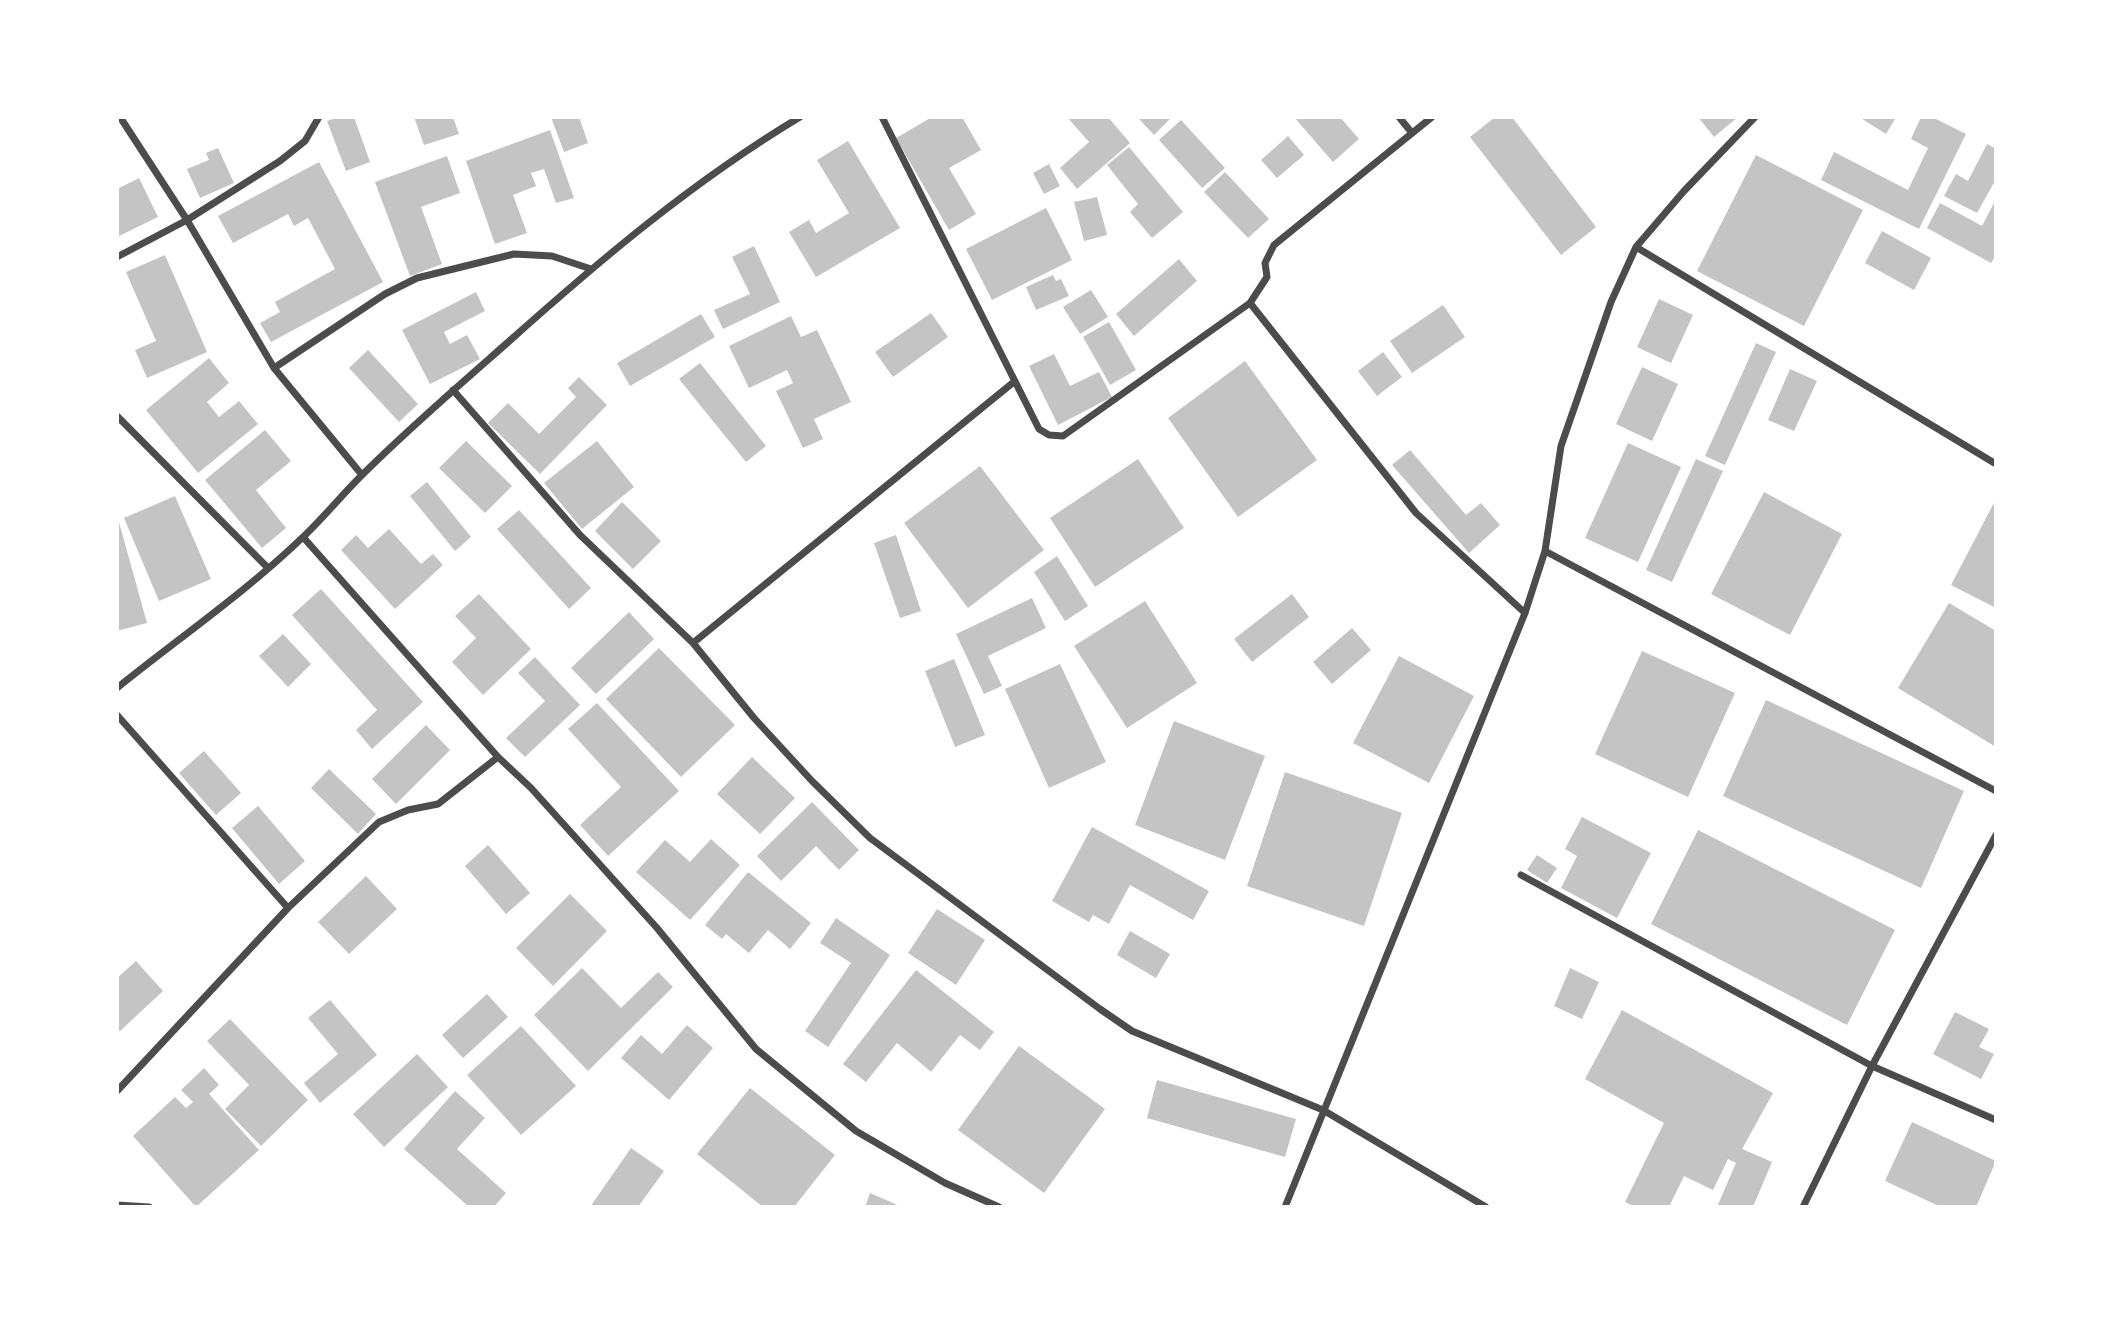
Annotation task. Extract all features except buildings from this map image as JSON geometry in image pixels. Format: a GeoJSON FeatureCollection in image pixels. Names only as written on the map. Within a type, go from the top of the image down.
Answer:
{"type":"FeatureCollection","features":[{"type":"Feature","properties":{"kind":"street"},"geometry":{"type":"LineString","coordinates":[[120,117],[187,220],[274,368],[362,475]]}},
{"type":"Feature","properties":{"kind":"street"},"geometry":{"type":"LineString","coordinates":[[117,257],[187,220],[280,162],[305,141],[319,117]]}},
{"type":"Feature","properties":{"kind":"street"},"geometry":{"type":"LineString","coordinates":[[117,688],[268,568],[453,390],[620,243],[691,189],[800,117]]}},
{"type":"Feature","properties":{"kind":"street"},"geometry":{"type":"LineString","coordinates":[[882,117],[1039,429],[1049,435],[1063,436],[1250,303],[1267,277],[1265,263],[1274,245],[1432,117]]}},
{"type":"Feature","properties":{"kind":"street"},"geometry":{"type":"LineString","coordinates":[[1399,117],[1412,133]]}},
{"type":"Feature","properties":{"kind":"street"},"geometry":{"type":"LineString","coordinates":[[1286,1207],[1525,613],[1545,551],[1561,446],[1611,302],[1636,247],[1684,191],[1755,117]]}},
{"type":"Feature","properties":{"kind":"street"},"geometry":{"type":"LineString","coordinates":[[1636,247],[1996,464]]}},
{"type":"Feature","properties":{"kind":"street"},"geometry":{"type":"LineString","coordinates":[[274,368],[385,294],[416,278],[514,254],[552,256],[592,268]]}},
{"type":"Feature","properties":{"kind":"street"},"geometry":{"type":"LineString","coordinates":[[1250,303],[1416,513],[1525,613]]}},
{"type":"Feature","properties":{"kind":"street"},"geometry":{"type":"LineString","coordinates":[[693,643],[1015,381]]}},
{"type":"Feature","properties":{"kind":"street"},"geometry":{"type":"LineString","coordinates":[[453,390],[580,534],[693,643],[779,745],[870,838],[1132,1031],[1323,1110],[1486,1207]]}},
{"type":"Feature","properties":{"kind":"street"},"geometry":{"type":"LineString","coordinates":[[117,416],[268,568]]}},
{"type":"Feature","properties":{"kind":"street"},"geometry":{"type":"LineString","coordinates":[[303,537],[498,757],[531,788],[657,928],[756,1049],[856,1130],[944,1183],[999,1207]]}},
{"type":"Feature","properties":{"kind":"street"},"geometry":{"type":"LineString","coordinates":[[1545,551],[1996,791]]}},
{"type":"Feature","properties":{"kind":"street"},"geometry":{"type":"LineString","coordinates":[[117,715],[288,908]]}},
{"type":"Feature","properties":{"kind":"street"},"geometry":{"type":"LineString","coordinates":[[117,1091],[288,908],[379,822],[408,810],[438,804],[498,757]]}},
{"type":"Feature","properties":{"kind":"street"},"geometry":{"type":"LineString","coordinates":[[1803,1207],[1872,1066],[1996,835]]}},
{"type":"Feature","properties":{"kind":"street"},"geometry":{"type":"LineString","coordinates":[[1521,875],[1872,1066],[1996,1120]]}},
{"type":"Feature","properties":{"kind":"street"},"geometry":{"type":"LineString","coordinates":[[117,1205],[149,1207]]}}]}
